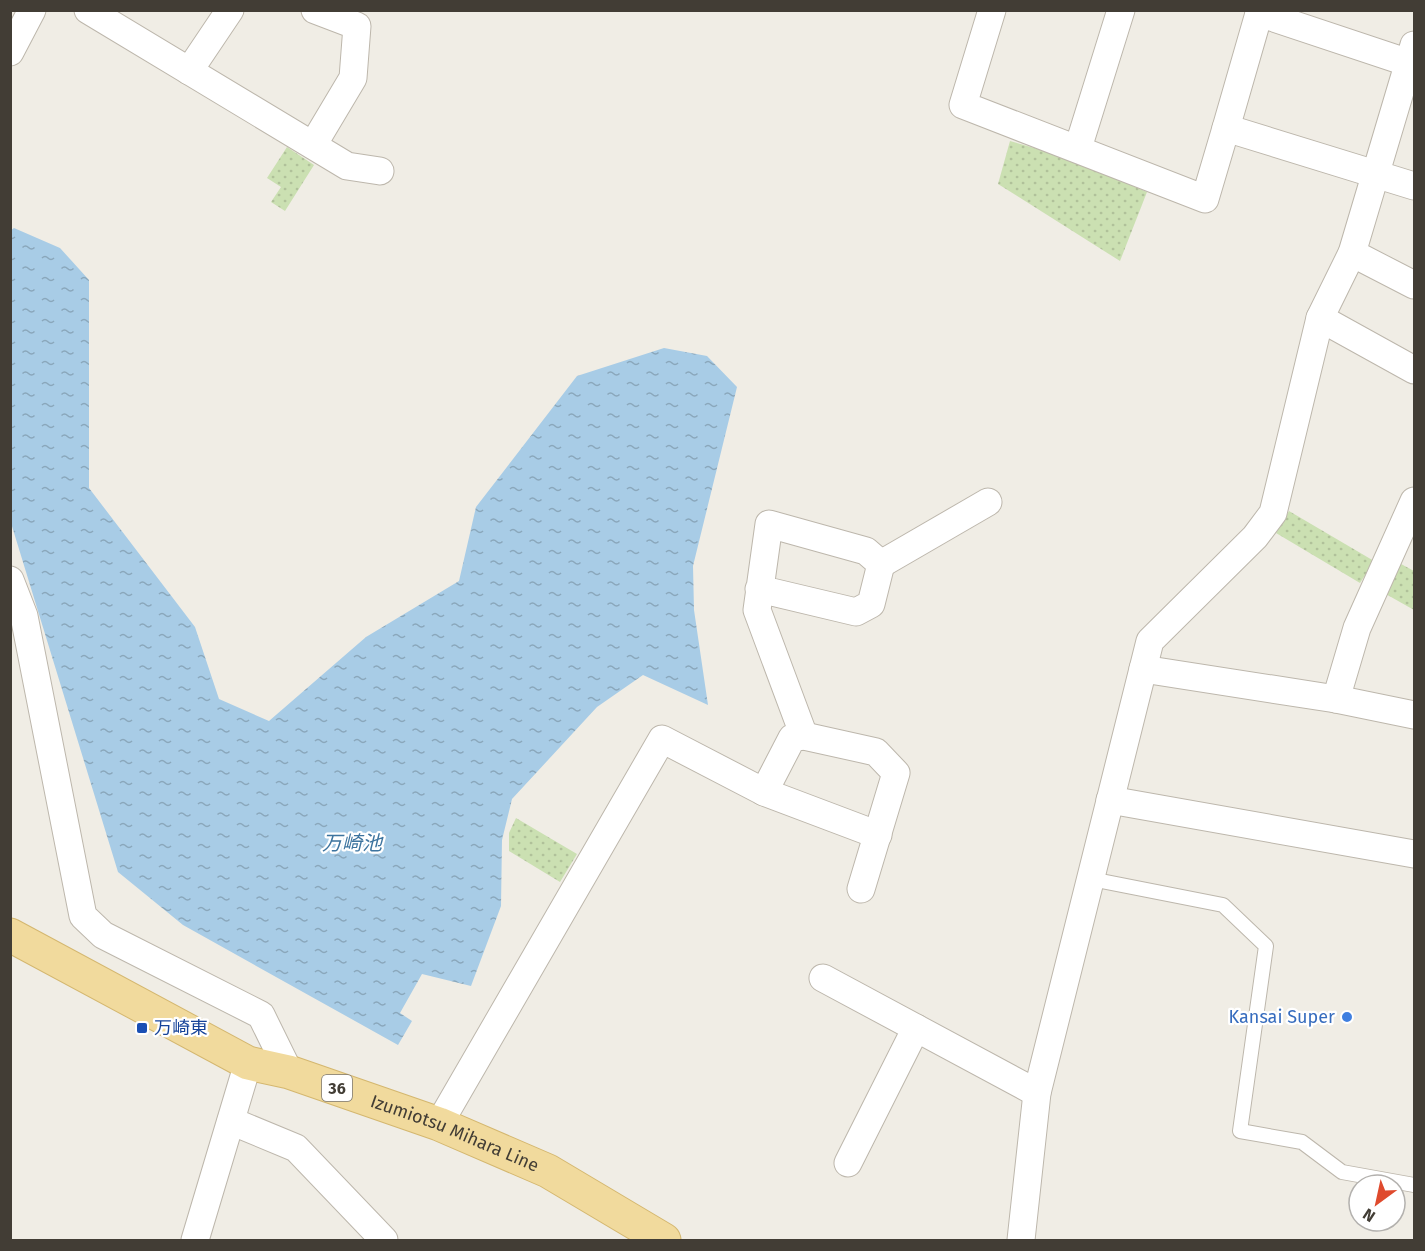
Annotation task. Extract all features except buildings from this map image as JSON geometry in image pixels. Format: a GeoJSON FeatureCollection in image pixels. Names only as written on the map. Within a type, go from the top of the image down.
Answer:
{"type":"FeatureCollection","features":[{"type":"Feature","properties":{"kind":"main road","name":"Izumiotsu Mihara Line"},"geometry":{"type":"LineString","coordinates":[[10,935],[248,1062],[289,1071],[439,1124],[548,1171],[664,1240]]}},
{"type":"Feature","properties":{"kind":"street"},"geometry":{"type":"LineString","coordinates":[[10,52],[32,10]]}},
{"type":"Feature","properties":{"kind":"street"},"geometry":{"type":"LineString","coordinates":[[88,10],[346,166],[380,171]]}},
{"type":"Feature","properties":{"kind":"street"},"geometry":{"type":"LineString","coordinates":[[189,71],[230,10]]}},
{"type":"Feature","properties":{"kind":"street"},"geometry":{"type":"LineString","coordinates":[[313,145],[353,78],[357,26],[315,10]]}},
{"type":"Feature","properties":{"kind":"street"},"geometry":{"type":"LineString","coordinates":[[992,10],[963,105],[1205,199],[1259,12],[1412,54],[1352,253],[1320,318],[1273,513],[1255,537],[1150,641],[1037,1093],[1021,1240]]}},
{"type":"Feature","properties":{"kind":"street"},"geometry":{"type":"LineString","coordinates":[[1078,148],[1122,10]]}},
{"type":"Feature","properties":{"kind":"street"},"geometry":{"type":"LineString","coordinates":[[1226,128],[1414,186]]}},
{"type":"Feature","properties":{"kind":"street"},"geometry":{"type":"LineString","coordinates":[[1352,253],[1414,285]]}},
{"type":"Feature","properties":{"kind":"street"},"geometry":{"type":"LineString","coordinates":[[1320,318],[1414,370]]}},
{"type":"Feature","properties":{"kind":"street"},"geometry":{"type":"LineString","coordinates":[[1336,699],[1357,628],[1414,501]]}},
{"type":"Feature","properties":{"kind":"street"},"geometry":{"type":"LineString","coordinates":[[759,589],[856,612],[871,604],[881,564],[988,502]]}},
{"type":"Feature","properties":{"kind":"street"},"geometry":{"type":"LineString","coordinates":[[804,736],[757,610],[769,524],[866,551],[881,564]]}},
{"type":"Feature","properties":{"kind":"street"},"geometry":{"type":"LineString","coordinates":[[10,580],[24,616],[83,916],[103,935],[261,1015],[289,1071]]}},
{"type":"Feature","properties":{"kind":"street"},"geometry":{"type":"LineString","coordinates":[[1143,669],[1336,699],[1414,715]]}},
{"type":"Feature","properties":{"kind":"street"},"geometry":{"type":"LineString","coordinates":[[764,792],[792,738],[804,736],[876,752],[896,773],[861,889]]}},
{"type":"Feature","properties":{"kind":"street"},"geometry":{"type":"LineString","coordinates":[[439,1124],[662,739],[764,792],[878,835]]}},
{"type":"Feature","properties":{"kind":"street"},"geometry":{"type":"LineString","coordinates":[[1110,801],[1414,854]]}},
{"type":"Feature","properties":{"kind":"street"},"geometry":{"type":"LineString","coordinates":[[823,978],[1037,1093]]}},
{"type":"Feature","properties":{"kind":"street"},"geometry":{"type":"LineString","coordinates":[[848,1163],[916,1028]]}},
{"type":"Feature","properties":{"kind":"street"},"geometry":{"type":"LineString","coordinates":[[195,1240],[248,1062]]}},
{"type":"Feature","properties":{"kind":"street"},"geometry":{"type":"LineString","coordinates":[[231,1121],[296,1149],[384,1240]]}},
{"type":"Feature","properties":{"kind":"lane"},"geometry":{"type":"LineString","coordinates":[[1091,879],[1222,905],[1266,946],[1240,1131],[1302,1142],[1342,1173],[1414,1185]]}},
{"type":"Feature","properties":{"kind":"green space"},"geometry":{"type":"Polygon","coordinates":[[[1010,141],[1062,156],[1147,192],[1120,261],[998,184],[1010,141]]]}},
{"type":"Feature","properties":{"kind":"green space"},"geometry":{"type":"Polygon","coordinates":[[[287,147],[314,165],[285,211],[271,202],[281,187],[267,178],[287,147]]]}},
{"type":"Feature","properties":{"kind":"green space"},"geometry":{"type":"Polygon","coordinates":[[[1289,511],[1374,561],[1360,583],[1276,533],[1289,511]]]}},
{"type":"Feature","properties":{"kind":"green space"},"geometry":{"type":"Polygon","coordinates":[[[1401,564],[1414,571],[1414,610],[1384,593],[1401,564]]]}},
{"type":"Feature","properties":{"kind":"green space"},"geometry":{"type":"Polygon","coordinates":[[[516,818],[577,854],[560,882],[509,851],[509,833],[516,818]]]}},
{"type":"Feature","properties":{"kind":"water","name":"万崎池"},"geometry":{"type":"Polygon","coordinates":[[[14,228],[60,248],[89,280],[89,488],[195,627],[219,699],[269,721],[366,637],[459,581],[476,507],[577,376],[664,348],[707,356],[737,387],[693,566],[694,610],[708,705],[643,675],[597,707],[512,799],[502,840],[501,906],[471,986],[422,974],[400,1013],[412,1021],[398,1045],[183,925],[118,872],[11,523],[10,231],[14,228]]]}},
{"type":"Feature","properties":{"kind":"place","name":"Kansai Super"},"geometry":{"type":"Point","coordinates":[1347,1017]}},
{"type":"Feature","properties":{"kind":"place","name":"万崎東"},"geometry":{"type":"Point","coordinates":[142,1028]}}]}
